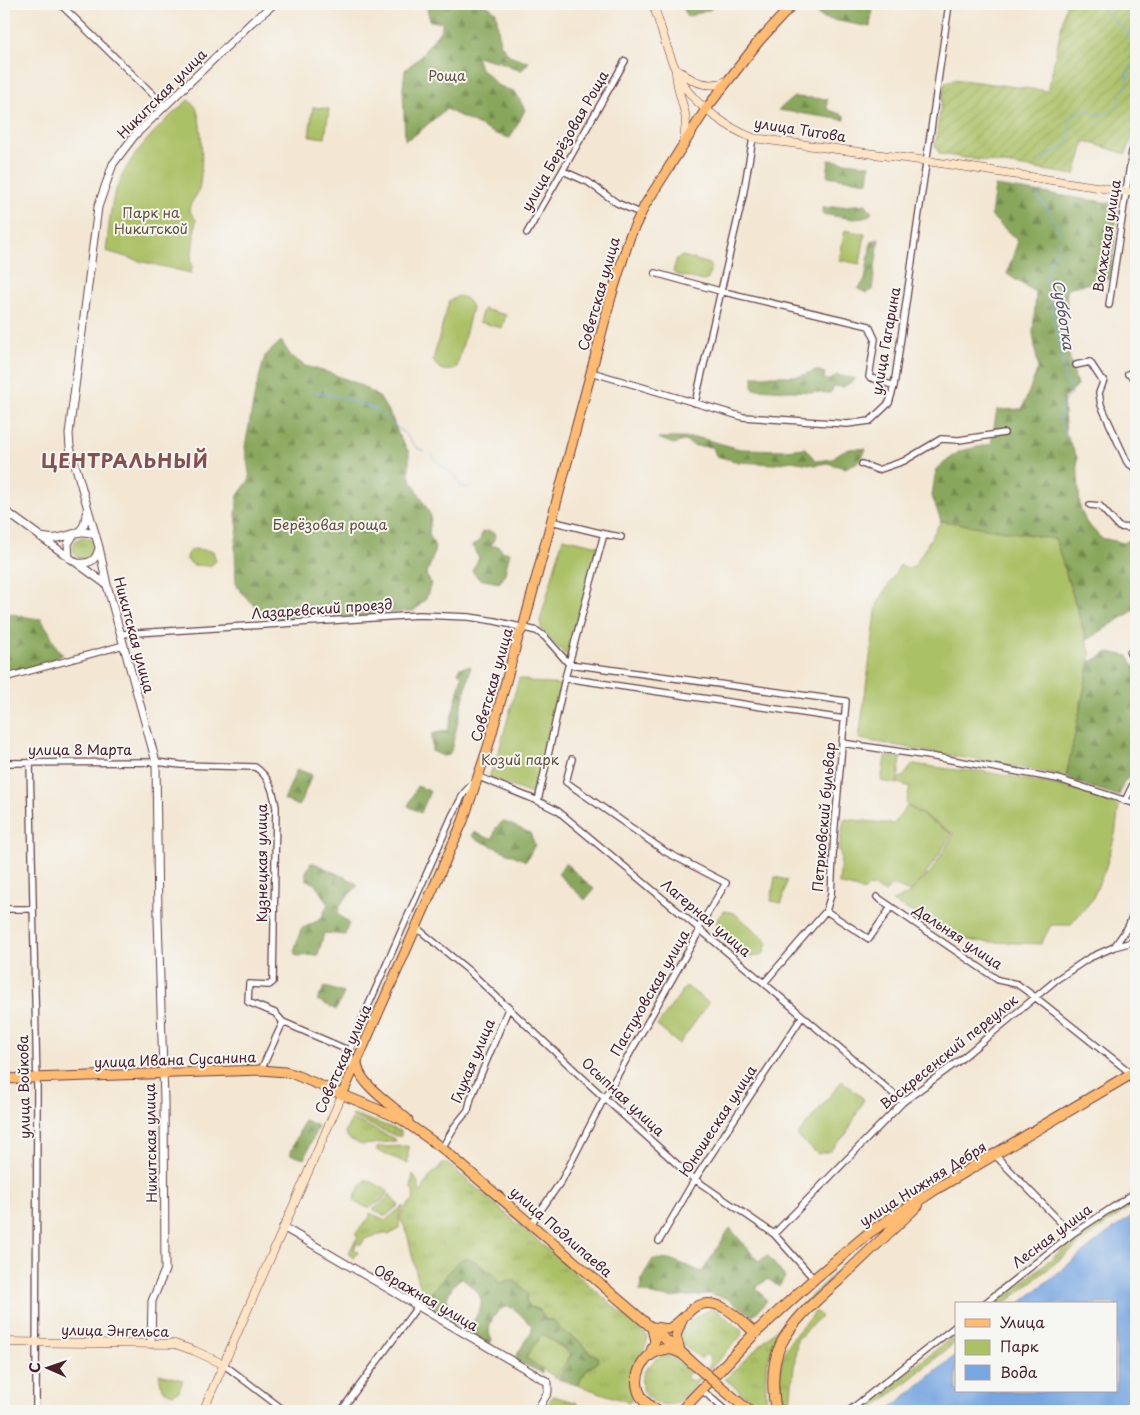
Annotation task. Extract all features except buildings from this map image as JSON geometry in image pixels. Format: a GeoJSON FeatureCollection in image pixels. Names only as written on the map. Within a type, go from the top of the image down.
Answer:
{"type":"FeatureCollection","features":[{"type":"Feature","properties":{"kind":"highway","name":"улица Нижняя Дебря"},"geometry":{"type":"LineString","coordinates":[[681,1411],[755,1333],[814,1279],[876,1228],[936,1189],[1134,1072]]}},
{"type":"Feature","properties":{"kind":"highway"},"geometry":{"type":"LineString","coordinates":[[776,1411],[773,1396],[773,1378],[776,1359],[787,1333],[822,1296],[936,1189]]}},
{"type":"Feature","properties":{"kind":"highway"},"geometry":{"type":"LineString","coordinates":[[658,1411],[644,1403],[637,1386],[640,1368],[649,1356],[662,1349],[682,1353]]}},
{"type":"Feature","properties":{"kind":"highway","name":"улица Подлипаева"},"geometry":{"type":"LineString","coordinates":[[682,1353],[749,1411]]}},
{"type":"Feature","properties":{"kind":"main road","name":"улица Титова"},"geometry":{"type":"LineString","coordinates":[[653,4],[684,86],[706,109],[743,134],[753,138],[927,161],[1136,193]]}},
{"type":"Feature","properties":{"kind":"main road","name":"Советская улица"},"geometry":{"type":"LineString","coordinates":[[203,1411],[463,821],[479,777],[523,628],[623,254],[640,212],[706,109],[759,41],[793,4]]}},
{"type":"Feature","properties":{"kind":"main road"},"geometry":{"type":"LineString","coordinates":[[676,69],[689,79],[700,84],[718,84],[727,81]]}},
{"type":"Feature","properties":{"kind":"main road"},"geometry":{"type":"LineString","coordinates":[[676,69],[677,86],[686,115],[683,144]]}},
{"type":"Feature","properties":{"kind":"main road"},"geometry":{"type":"LineString","coordinates":[[357,1061],[357,1067],[362,1078],[415,1128]]}},
{"type":"Feature","properties":{"kind":"main road","name":"улица Ивана Сусанина"},"geometry":{"type":"LineString","coordinates":[[4,1079],[262,1070],[294,1074],[342,1095]]}},
{"type":"Feature","properties":{"kind":"main road","name":"улица Подлипаева"},"geometry":{"type":"LineString","coordinates":[[342,1095],[401,1119],[442,1148],[682,1353]]}},
{"type":"Feature","properties":{"kind":"main road"},"geometry":{"type":"LineString","coordinates":[[651,1326],[668,1329],[682,1320],[697,1306],[716,1304],[731,1313],[755,1333]]}},
{"type":"Feature","properties":{"kind":"main road"},"geometry":{"type":"LineString","coordinates":[[682,1320],[676,1336],[682,1353]]}},
{"type":"Feature","properties":{"kind":"main road"},"geometry":{"type":"LineString","coordinates":[[649,1356],[655,1341],[651,1326]]}},
{"type":"Feature","properties":{"kind":"main road","name":"улица Энгельса"},"geometry":{"type":"LineString","coordinates":[[4,1342],[175,1344],[195,1350],[223,1364]]}},
{"type":"Feature","properties":{"kind":"street"},"geometry":{"type":"LineString","coordinates":[[60,4],[165,106]]}},
{"type":"Feature","properties":{"kind":"street","name":"Никитская улица"},"geometry":{"type":"LineString","coordinates":[[152,1344],[152,1301],[165,1270],[156,762],[107,585],[96,536],[70,447],[69,434],[98,207],[113,164],[135,135],[252,22],[274,4]]}},
{"type":"Feature","properties":{"kind":"street","name":"улица Гагарина"},"geometry":{"type":"LineString","coordinates":[[591,372],[743,417],[847,424],[870,421],[889,402],[894,386],[949,4]]}},
{"type":"Feature","properties":{"kind":"street","name":"улица Берёзовая Роща"},"geometry":{"type":"LineString","coordinates":[[527,234],[625,61]]}},
{"type":"Feature","properties":{"kind":"street"},"geometry":{"type":"LineString","coordinates":[[695,403],[743,196],[753,138]]}},
{"type":"Feature","properties":{"kind":"street","name":"Волжская улица"},"geometry":{"type":"LineString","coordinates":[[1109,305],[1132,152],[1136,140]]}},
{"type":"Feature","properties":{"kind":"street"},"geometry":{"type":"LineString","coordinates":[[563,171],[588,182],[617,203],[640,212]]}},
{"type":"Feature","properties":{"kind":"street"},"geometry":{"type":"LineString","coordinates":[[656,273],[720,291],[870,326],[875,339],[869,377],[894,386]]}},
{"type":"Feature","properties":{"kind":"street"},"geometry":{"type":"LineString","coordinates":[[1076,365],[1090,362],[1104,381],[1099,393],[1100,405],[1127,462],[1136,469]]}},
{"type":"Feature","properties":{"kind":"street"},"geometry":{"type":"LineString","coordinates":[[1128,374],[1136,379]]}},
{"type":"Feature","properties":{"kind":"street"},"geometry":{"type":"LineString","coordinates":[[862,464],[878,470],[904,461],[941,439],[959,440],[1004,433]]}},
{"type":"Feature","properties":{"kind":"street"},"geometry":{"type":"LineString","coordinates":[[1090,505],[1100,506],[1119,527],[1130,528],[1136,523]]}},
{"type":"Feature","properties":{"kind":"street"},"geometry":{"type":"LineString","coordinates":[[4,510],[107,585]]}},
{"type":"Feature","properties":{"kind":"street"},"geometry":{"type":"LineString","coordinates":[[69,558],[68,544],[84,525],[87,510]]}},
{"type":"Feature","properties":{"kind":"street"},"geometry":{"type":"LineString","coordinates":[[552,521],[621,537]]}},
{"type":"Feature","properties":{"kind":"street"},"geometry":{"type":"LineString","coordinates":[[41,537],[56,539],[76,533],[90,533],[96,536]]}},
{"type":"Feature","properties":{"kind":"street"},"geometry":{"type":"LineString","coordinates":[[538,801],[569,665],[604,534]]}},
{"type":"Feature","properties":{"kind":"street"},"geometry":{"type":"LineString","coordinates":[[76,563],[89,563],[98,554],[99,547]]}},
{"type":"Feature","properties":{"kind":"street","name":"Лазаревский проезд"},"geometry":{"type":"LineString","coordinates":[[121,634],[419,615],[469,617],[494,620],[537,631],[545,637],[569,665]]}},
{"type":"Feature","properties":{"kind":"street"},"geometry":{"type":"LineString","coordinates":[[4,678],[124,645]]}},
{"type":"Feature","properties":{"kind":"street"},"geometry":{"type":"LineString","coordinates":[[1130,653],[1136,664]]}},
{"type":"Feature","properties":{"kind":"street","name":"Петрковский бульвар"},"geometry":{"type":"LineString","coordinates":[[569,665],[846,701],[831,895],[826,911],[764,983]]}},
{"type":"Feature","properties":{"kind":"street"},"geometry":{"type":"LineString","coordinates":[[566,678],[844,719]]}},
{"type":"Feature","properties":{"kind":"street"},"geometry":{"type":"LineString","coordinates":[[842,743],[935,756],[1058,779],[1136,804]]}},
{"type":"Feature","properties":{"kind":"street","name":"Пастуховская улица"},"geometry":{"type":"LineString","coordinates":[[530,1224],[562,1180],[604,1097],[726,883],[666,852],[566,782],[572,760]]}},
{"type":"Feature","properties":{"kind":"street","name":"улица 8 Марта"},"geometry":{"type":"LineString","coordinates":[[4,763],[156,762]]}},
{"type":"Feature","properties":{"kind":"street","name":"Кузнецкая улица"},"geometry":{"type":"LineString","coordinates":[[156,762],[181,765],[255,767],[264,773],[270,784],[276,807],[273,982],[270,985],[249,984],[248,1002],[275,1013],[283,1022]]}},
{"type":"Feature","properties":{"kind":"street","name":"улица Войкова"},"geometry":{"type":"LineString","coordinates":[[30,763],[37,1078],[36,1411]]}},
{"type":"Feature","properties":{"kind":"street"},"geometry":{"type":"LineString","coordinates":[[352,1071],[350,1051],[452,816],[464,793],[479,777]]}},
{"type":"Feature","properties":{"kind":"street","name":"Лагерная улица"},"geometry":{"type":"LineString","coordinates":[[479,777],[558,811],[903,1102]]}},
{"type":"Feature","properties":{"kind":"street"},"geometry":{"type":"LineString","coordinates":[[1125,802],[1136,778]]}},
{"type":"Feature","properties":{"kind":"street","name":"Дальняя улица"},"geometry":{"type":"LineString","coordinates":[[877,897],[998,980],[1017,984],[1134,1072]]}},
{"type":"Feature","properties":{"kind":"street"},"geometry":{"type":"LineString","coordinates":[[826,911],[869,939],[891,906]]}},
{"type":"Feature","properties":{"kind":"street"},"geometry":{"type":"LineString","coordinates":[[1114,947],[1128,927],[1136,907]]}},
{"type":"Feature","properties":{"kind":"street"},"geometry":{"type":"LineString","coordinates":[[4,909],[33,908]]}},
{"type":"Feature","properties":{"kind":"street","name":"Осыпная улица"},"geometry":{"type":"LineString","coordinates":[[417,928],[509,1007],[604,1097],[695,1179],[774,1234],[814,1279]]}},
{"type":"Feature","properties":{"kind":"street"},"geometry":{"type":"LineString","coordinates":[[1036,997],[1056,980],[1089,958],[1114,947],[1136,941]]}},
{"type":"Feature","properties":{"kind":"street","name":"Воскресенский переулок"},"geometry":{"type":"LineString","coordinates":[[774,1234],[903,1102],[960,1060],[1036,997]]}},
{"type":"Feature","properties":{"kind":"street","name":"Глухая улица"},"geometry":{"type":"LineString","coordinates":[[442,1148],[455,1126],[468,1110],[471,1098],[509,1007]]}},
{"type":"Feature","properties":{"kind":"street","name":"Юношеская улица"},"geometry":{"type":"LineString","coordinates":[[658,1241],[695,1179],[802,1017]]}},
{"type":"Feature","properties":{"kind":"street"},"geometry":{"type":"LineString","coordinates":[[262,1070],[283,1022],[350,1051]]}},
{"type":"Feature","properties":{"kind":"street"},"geometry":{"type":"LineString","coordinates":[[995,1155],[1072,1234]]}},
{"type":"Feature","properties":{"kind":"street","name":"Лесная улица"},"geometry":{"type":"LineString","coordinates":[[987,1302],[1072,1234],[1136,1192]]}},
{"type":"Feature","properties":{"kind":"street","name":"Овражная улица"},"geometry":{"type":"LineString","coordinates":[[283,1227],[546,1381],[549,1387],[547,1394],[537,1411]]}},
{"type":"Feature","properties":{"kind":"street"},"geometry":{"type":"LineString","coordinates":[[341,1411],[417,1307]]}},
{"type":"Feature","properties":{"kind":"street"},"geometry":{"type":"LineString","coordinates":[[849,1411],[955,1327]]}},
{"type":"Feature","properties":{"kind":"street"},"geometry":{"type":"LineString","coordinates":[[223,1364],[285,1411]]}},
{"type":"Feature","properties":{"kind":"street"},"geometry":{"type":"LineString","coordinates":[[702,1390],[726,1411]]}},
{"type":"Feature","properties":{"kind":"green space","name":"Роща"},"geometry":{"type":"Polygon","coordinates":[[[431,4],[485,4],[496,12],[500,43],[509,55],[529,62],[521,71],[503,63],[476,56],[479,66],[497,85],[516,93],[525,110],[510,138],[496,134],[446,109],[415,135],[405,140],[403,88],[405,70],[420,57],[440,31],[443,23],[430,21],[427,8],[431,4]]]}},
{"type":"Feature","properties":{"kind":"green space"},"geometry":{"type":"Polygon","coordinates":[[[682,4],[711,4],[711,9],[687,17],[682,4]]]}},
{"type":"Feature","properties":{"kind":"green space"},"geometry":{"type":"Polygon","coordinates":[[[823,4],[873,4],[870,27],[823,18],[812,10],[823,4]]]}},
{"type":"Feature","properties":{"kind":"green space"},"geometry":{"type":"Polygon","coordinates":[[[1066,4],[1136,4],[1136,127],[1126,154],[1085,141],[1075,175],[940,154],[935,146],[944,84],[954,79],[1048,91],[1066,4]]]}},
{"type":"Feature","properties":{"kind":"green space"},"geometry":{"type":"Polygon","coordinates":[[[794,97],[827,99],[827,109],[845,116],[845,120],[778,110],[794,97]]]}},
{"type":"Feature","properties":{"kind":"green space","name":"Парк на Никитской"},"geometry":{"type":"Polygon","coordinates":[[[188,100],[196,108],[202,148],[199,189],[189,210],[196,220],[191,273],[106,251],[113,200],[128,166],[155,131],[188,100]]]}},
{"type":"Feature","properties":{"kind":"green space"},"geometry":{"type":"Polygon","coordinates":[[[313,107],[329,109],[325,138],[309,136],[313,107]]]}},
{"type":"Feature","properties":{"kind":"green space"},"geometry":{"type":"Polygon","coordinates":[[[829,160],[870,165],[868,182],[827,176],[829,160]]]}},
{"type":"Feature","properties":{"kind":"green space"},"geometry":{"type":"Polygon","coordinates":[[[995,186],[1118,204],[1110,279],[1067,288],[1066,344],[1077,386],[1063,399],[1066,435],[1077,457],[1080,507],[1086,522],[1101,538],[1124,543],[1136,536],[1136,609],[1087,640],[1055,539],[941,521],[932,496],[936,469],[960,451],[991,444],[997,410],[1022,409],[1038,368],[1033,333],[1036,293],[1007,274],[1018,241],[991,216],[995,186]]]}},
{"type":"Feature","properties":{"kind":"green space"},"geometry":{"type":"Polygon","coordinates":[[[866,204],[872,213],[865,218],[853,219],[822,214],[822,208],[866,204]]]}},
{"type":"Feature","properties":{"kind":"green space"},"geometry":{"type":"Polygon","coordinates":[[[845,230],[865,234],[860,264],[839,260],[845,230]]]}},
{"type":"Feature","properties":{"kind":"green space"},"geometry":{"type":"Polygon","coordinates":[[[879,239],[872,290],[866,293],[858,289],[865,280],[871,241],[879,239]]]}},
{"type":"Feature","properties":{"kind":"green space"},"geometry":{"type":"Polygon","coordinates":[[[683,256],[709,264],[711,267],[708,279],[704,281],[675,274],[673,271],[677,258],[683,256]]]}},
{"type":"Feature","properties":{"kind":"green space"},"geometry":{"type":"Polygon","coordinates":[[[458,296],[467,300],[472,308],[457,367],[443,370],[433,360],[449,301],[458,296]]]}},
{"type":"Feature","properties":{"kind":"green space"},"geometry":{"type":"Polygon","coordinates":[[[483,309],[506,315],[502,328],[479,322],[483,309]]]}},
{"type":"Feature","properties":{"kind":"green space","name":"Берёзовая роща"},"geometry":{"type":"Polygon","coordinates":[[[281,341],[291,356],[305,366],[359,384],[380,398],[409,452],[409,476],[431,516],[429,534],[435,547],[426,575],[431,583],[426,599],[414,611],[286,622],[275,616],[272,611],[256,607],[236,586],[235,545],[238,529],[236,515],[238,495],[250,479],[245,447],[255,393],[265,356],[281,341]]]}},
{"type":"Feature","properties":{"kind":"green space"},"geometry":{"type":"Polygon","coordinates":[[[816,370],[825,373],[824,379],[830,380],[837,375],[856,379],[843,387],[835,386],[830,393],[753,389],[753,376],[800,376],[816,370]]]}},
{"type":"Feature","properties":{"kind":"green space"},"geometry":{"type":"Polygon","coordinates":[[[658,438],[700,438],[740,449],[785,450],[805,448],[816,461],[832,459],[848,449],[866,449],[860,461],[845,468],[827,463],[816,465],[791,461],[775,464],[739,462],[716,456],[713,447],[696,446],[684,441],[673,444],[658,438]]]}},
{"type":"Feature","properties":{"kind":"green space"},"geometry":{"type":"Polygon","coordinates":[[[941,521],[1055,539],[1091,655],[1066,776],[859,739],[877,605],[900,565],[908,568],[915,565],[941,521]]]}},
{"type":"Feature","properties":{"kind":"green space"},"geometry":{"type":"Polygon","coordinates":[[[489,531],[496,534],[491,546],[498,546],[504,552],[510,552],[504,577],[499,583],[479,579],[472,571],[479,558],[472,546],[480,540],[482,532],[489,531]]]}},
{"type":"Feature","properties":{"kind":"green space"},"geometry":{"type":"Polygon","coordinates":[[[84,537],[92,540],[95,548],[92,556],[84,559],[76,556],[73,548],[76,540],[84,537]]]}},
{"type":"Feature","properties":{"kind":"green space"},"geometry":{"type":"Polygon","coordinates":[[[563,538],[599,546],[569,658],[542,631],[540,621],[563,538]]]}},
{"type":"Feature","properties":{"kind":"green space"},"geometry":{"type":"Polygon","coordinates":[[[194,549],[213,551],[216,561],[210,566],[193,565],[187,558],[194,549]]]}},
{"type":"Feature","properties":{"kind":"green space"},"geometry":{"type":"Polygon","coordinates":[[[4,613],[41,619],[56,647],[63,654],[42,665],[4,676],[4,613]]]}},
{"type":"Feature","properties":{"kind":"green space"},"geometry":{"type":"Polygon","coordinates":[[[1109,652],[1128,656],[1136,670],[1136,771],[1124,782],[1119,796],[1078,783],[1066,776],[1090,662],[1109,652]]]}},
{"type":"Feature","properties":{"kind":"green space"},"geometry":{"type":"Polygon","coordinates":[[[471,666],[451,751],[449,755],[443,756],[432,751],[432,734],[448,730],[462,676],[458,672],[459,668],[471,666]]]}},
{"type":"Feature","properties":{"kind":"green space","name":"Козий парк"},"geometry":{"type":"Polygon","coordinates":[[[519,678],[561,685],[537,796],[489,778],[499,751],[519,678]]]}},
{"type":"Feature","properties":{"kind":"green space"},"geometry":{"type":"Polygon","coordinates":[[[885,756],[901,758],[897,784],[881,781],[885,756]]]}},
{"type":"Feature","properties":{"kind":"green space"},"geometry":{"type":"Polygon","coordinates":[[[913,764],[956,770],[981,771],[1062,786],[1119,806],[1115,835],[1106,867],[1092,900],[1070,925],[1051,925],[1041,944],[971,941],[892,902],[910,893],[932,870],[954,834],[906,804],[910,787],[898,783],[898,779],[904,776],[913,764]]]}},
{"type":"Feature","properties":{"kind":"green space"},"geometry":{"type":"Polygon","coordinates":[[[297,769],[312,775],[299,806],[284,800],[297,769]]]}},
{"type":"Feature","properties":{"kind":"green space"},"geometry":{"type":"Polygon","coordinates":[[[417,786],[430,791],[421,813],[408,806],[417,786]]]}},
{"type":"Feature","properties":{"kind":"green space"},"geometry":{"type":"Polygon","coordinates":[[[907,806],[952,834],[926,874],[910,892],[892,885],[885,892],[870,886],[865,891],[839,884],[841,856],[839,849],[844,819],[894,824],[907,806]]]}},
{"type":"Feature","properties":{"kind":"green space"},"geometry":{"type":"Polygon","coordinates":[[[503,821],[530,833],[535,845],[526,861],[472,836],[474,832],[488,838],[493,838],[496,828],[503,821]]]}},
{"type":"Feature","properties":{"kind":"green space"},"geometry":{"type":"Polygon","coordinates":[[[311,863],[358,885],[343,901],[339,909],[338,914],[349,923],[345,935],[324,933],[318,955],[299,956],[295,955],[295,948],[301,929],[321,919],[328,904],[317,886],[306,879],[306,872],[311,863]]]}},
{"type":"Feature","properties":{"kind":"green space"},"geometry":{"type":"Polygon","coordinates":[[[565,863],[594,889],[585,900],[558,874],[565,863]]]}},
{"type":"Feature","properties":{"kind":"green space"},"geometry":{"type":"Polygon","coordinates":[[[775,877],[787,880],[782,903],[771,901],[775,877]]]}},
{"type":"Feature","properties":{"kind":"green space"},"geometry":{"type":"Polygon","coordinates":[[[725,911],[734,913],[764,938],[767,942],[764,953],[760,956],[750,957],[723,936],[718,930],[717,924],[718,917],[725,911]]]}},
{"type":"Feature","properties":{"kind":"green space"},"geometry":{"type":"Polygon","coordinates":[[[686,986],[709,1003],[679,1044],[657,1026],[686,986]]]}},
{"type":"Feature","properties":{"kind":"green space"},"geometry":{"type":"Polygon","coordinates":[[[325,987],[344,993],[336,1010],[317,1000],[325,987]]]}},
{"type":"Feature","properties":{"kind":"green space"},"geometry":{"type":"Polygon","coordinates":[[[842,1081],[864,1099],[847,1133],[830,1151],[818,1154],[797,1136],[842,1081]]]}},
{"type":"Feature","properties":{"kind":"green space"},"geometry":{"type":"Polygon","coordinates":[[[353,1114],[401,1131],[401,1136],[396,1136],[353,1117],[353,1114]]]}},
{"type":"Feature","properties":{"kind":"green space"},"geometry":{"type":"Polygon","coordinates":[[[352,1119],[396,1141],[363,1145],[349,1139],[345,1132],[352,1119]]]}},
{"type":"Feature","properties":{"kind":"green space"},"geometry":{"type":"Polygon","coordinates":[[[304,1120],[318,1126],[304,1159],[290,1154],[304,1120]]]}},
{"type":"Feature","properties":{"kind":"green space"},"geometry":{"type":"Polygon","coordinates":[[[408,1146],[408,1164],[376,1150],[378,1147],[408,1146]]]}},
{"type":"Feature","properties":{"kind":"green space"},"geometry":{"type":"Polygon","coordinates":[[[444,1163],[447,1163],[645,1333],[647,1343],[633,1365],[630,1374],[631,1401],[628,1402],[577,1385],[588,1368],[596,1364],[589,1350],[580,1341],[560,1329],[554,1320],[546,1320],[540,1310],[530,1307],[526,1300],[527,1294],[515,1282],[509,1280],[501,1284],[497,1278],[476,1262],[450,1271],[425,1302],[406,1229],[400,1219],[406,1206],[413,1200],[414,1195],[411,1189],[413,1174],[420,1192],[422,1192],[431,1176],[444,1163]]]}},
{"type":"Feature","properties":{"kind":"green space"},"geometry":{"type":"Polygon","coordinates":[[[366,1179],[389,1191],[382,1201],[368,1208],[354,1201],[356,1193],[366,1179]]]}},
{"type":"Feature","properties":{"kind":"green space"},"geometry":{"type":"Polygon","coordinates":[[[390,1194],[399,1205],[386,1216],[372,1210],[383,1203],[390,1194]]]}},
{"type":"Feature","properties":{"kind":"green space"},"geometry":{"type":"Polygon","coordinates":[[[1136,1197],[1136,1202],[1007,1302],[997,1302],[1077,1238],[1136,1197]]]}},
{"type":"Feature","properties":{"kind":"green space"},"geometry":{"type":"Polygon","coordinates":[[[403,1206],[399,1216],[399,1228],[389,1235],[384,1233],[365,1239],[361,1245],[357,1243],[354,1249],[358,1252],[354,1258],[348,1254],[358,1236],[355,1234],[370,1217],[370,1213],[386,1220],[403,1206]]]}},
{"type":"Feature","properties":{"kind":"green space"},"geometry":{"type":"Polygon","coordinates":[[[730,1228],[759,1262],[767,1255],[785,1277],[779,1287],[768,1279],[756,1287],[767,1301],[753,1316],[726,1298],[709,1294],[671,1298],[640,1291],[641,1279],[653,1259],[672,1260],[702,1272],[730,1228]]]}},
{"type":"Feature","properties":{"kind":"green space"},"geometry":{"type":"Polygon","coordinates":[[[467,1258],[476,1262],[485,1270],[492,1272],[501,1284],[512,1280],[519,1284],[528,1294],[526,1300],[530,1307],[540,1310],[546,1320],[554,1320],[560,1329],[580,1341],[585,1349],[597,1356],[596,1364],[588,1368],[577,1385],[558,1379],[572,1353],[542,1334],[526,1358],[542,1369],[542,1373],[514,1359],[532,1331],[532,1326],[510,1307],[498,1311],[492,1320],[489,1330],[492,1339],[490,1344],[469,1333],[480,1309],[481,1298],[462,1278],[455,1284],[448,1295],[450,1308],[447,1312],[441,1314],[457,1324],[456,1326],[418,1303],[419,1301],[425,1303],[426,1298],[456,1264],[460,1260],[467,1258]]]}},
{"type":"Feature","properties":{"kind":"green space"},"geometry":{"type":"Polygon","coordinates":[[[843,1265],[789,1322],[780,1335],[768,1361],[766,1393],[768,1411],[763,1411],[725,1379],[843,1265]]]}},
{"type":"Feature","properties":{"kind":"green space"},"geometry":{"type":"Polygon","coordinates":[[[712,1309],[717,1310],[742,1331],[741,1336],[681,1400],[665,1405],[651,1400],[642,1388],[642,1380],[645,1370],[659,1356],[671,1356],[680,1362],[690,1372],[686,1378],[693,1381],[707,1369],[710,1361],[706,1354],[701,1359],[682,1343],[680,1335],[690,1321],[712,1309]]]}},
{"type":"Feature","properties":{"kind":"green space"},"geometry":{"type":"Polygon","coordinates":[[[816,1311],[821,1316],[797,1340],[789,1411],[783,1411],[779,1382],[785,1352],[795,1335],[816,1311]]]}},
{"type":"Feature","properties":{"kind":"green space"},"geometry":{"type":"Polygon","coordinates":[[[542,1334],[571,1354],[556,1378],[526,1358],[542,1334]]]}},
{"type":"Feature","properties":{"kind":"green space"},"geometry":{"type":"Polygon","coordinates":[[[955,1335],[955,1343],[870,1411],[859,1411],[955,1335]]]}},
{"type":"Feature","properties":{"kind":"green space"},"geometry":{"type":"Polygon","coordinates":[[[159,1374],[183,1380],[179,1391],[172,1394],[162,1389],[159,1374]]]}},
{"type":"Feature","properties":{"kind":"green space"},"geometry":{"type":"Polygon","coordinates":[[[553,1396],[577,1403],[575,1411],[544,1411],[553,1396]]]}},
{"type":"Feature","properties":{"kind":"water"},"geometry":{"type":"Polygon","coordinates":[[[1136,1213],[1136,1411],[887,1411],[955,1356],[955,1392],[1118,1392],[1118,1302],[1021,1302],[1105,1235],[1136,1213]]]}},
{"type":"Feature","properties":{"kind":"waterway","name":"Субботка"},"geometry":{"type":"LineString","coordinates":[[1106,4],[1104,12],[1125,29],[1136,50]]}},
{"type":"Feature","properties":{"kind":"waterway","name":"Субботка"},"geometry":{"type":"LineString","coordinates":[[1042,164],[1046,156],[1066,145],[1070,134],[1070,117],[1085,109],[1100,116],[1115,109],[1119,103],[1120,94],[1128,86],[1126,72],[1135,61],[1136,56]]}},
{"type":"Feature","properties":{"kind":"waterway"},"geometry":{"type":"LineString","coordinates":[[1126,78],[1136,72]]}},
{"type":"Feature","properties":{"kind":"waterway","name":"Субботка"},"geometry":{"type":"LineString","coordinates":[[1038,194],[1039,199],[1046,206],[1056,224],[1059,233],[1058,246],[1048,265],[1046,278],[1065,381],[1072,393],[1063,404],[1060,415],[1062,427],[1069,438]]}},
{"type":"Feature","properties":{"kind":"waterway"},"geometry":{"type":"LineString","coordinates":[[313,391],[343,398],[375,409],[405,434],[416,447],[423,451]]}},
{"type":"Feature","properties":{"kind":"waterway"},"geometry":{"type":"LineString","coordinates":[[432,454],[440,465],[456,476],[460,486],[469,488]]}},
{"type":"Feature","properties":{"kind":"district","name":"ЦЕНТРАЛЬНЫЙ"},"geometry":{"type":"Point","coordinates":[125,461]}}]}
